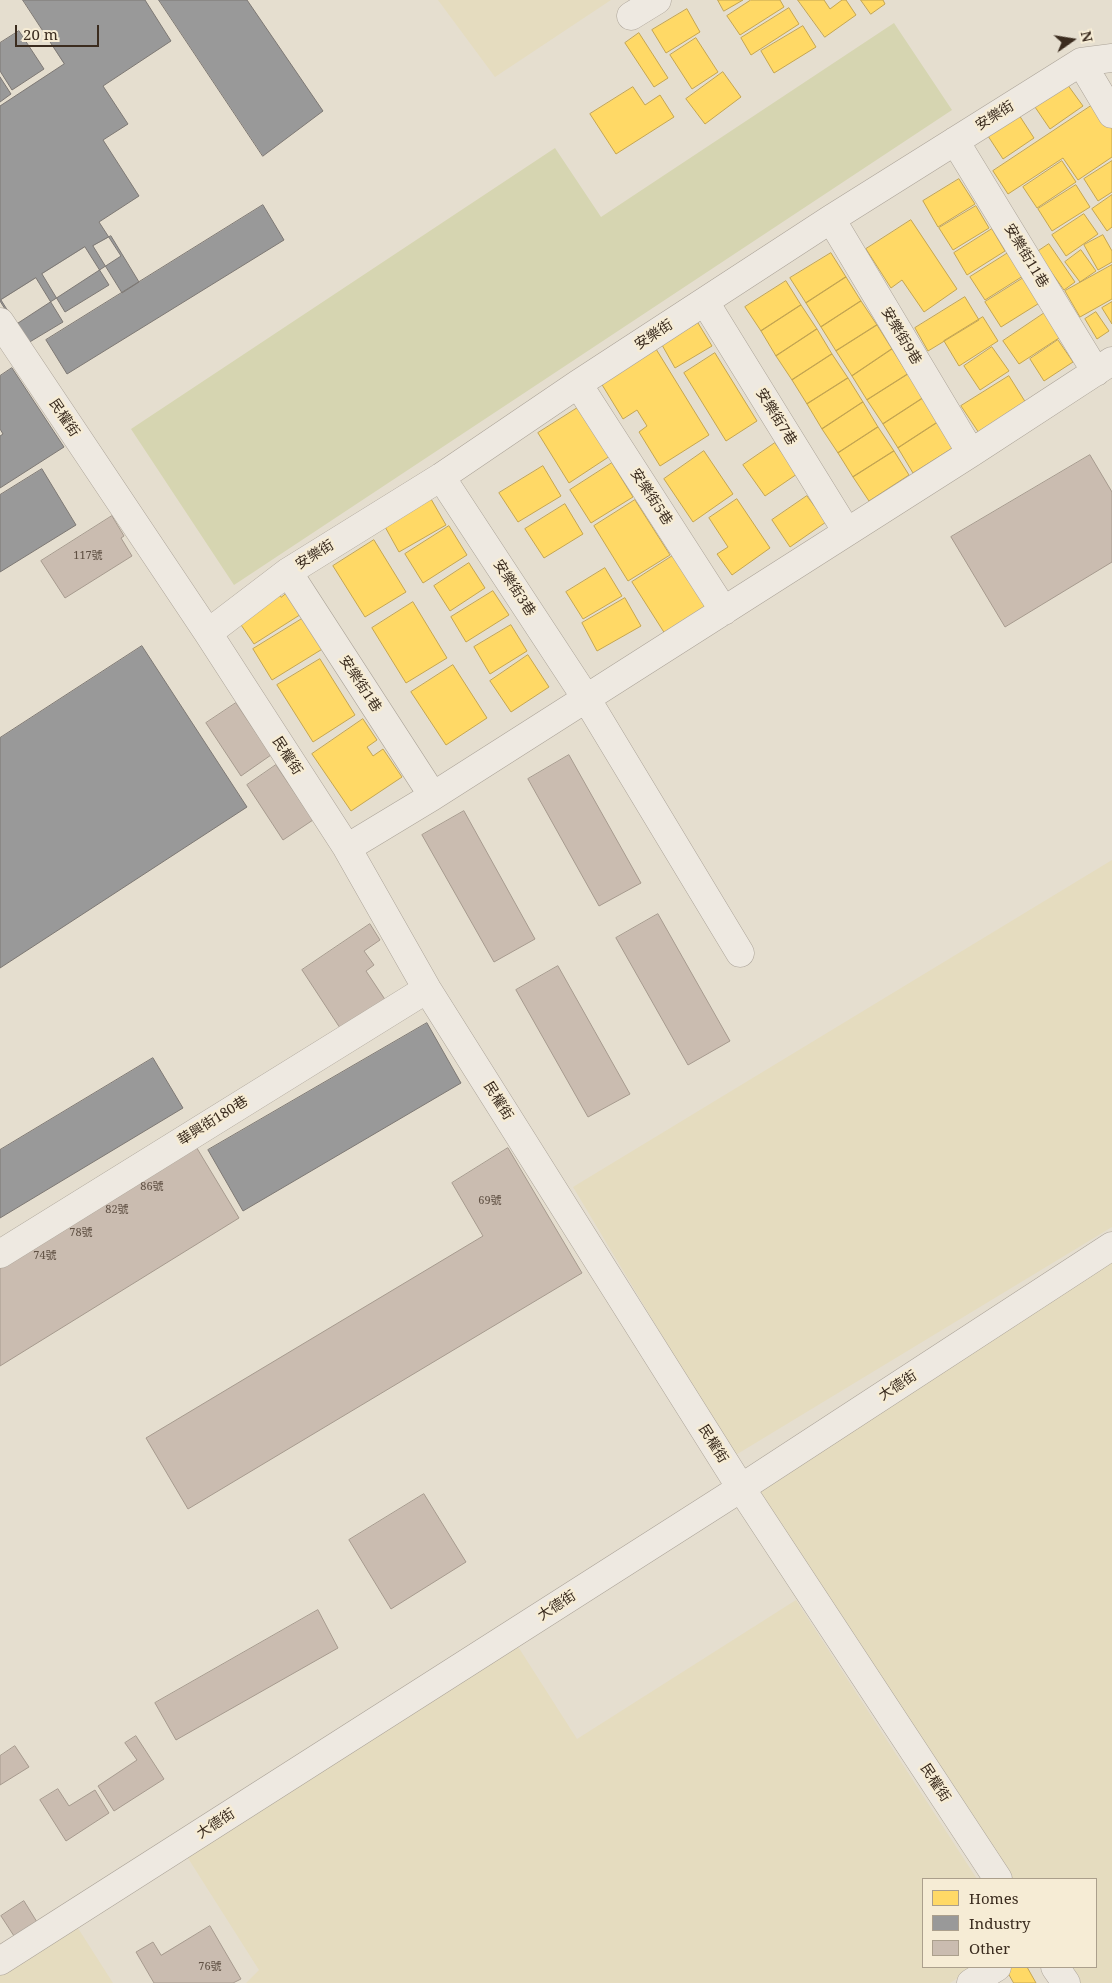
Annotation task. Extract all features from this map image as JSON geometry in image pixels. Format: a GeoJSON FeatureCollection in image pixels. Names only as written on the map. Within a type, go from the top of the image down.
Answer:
{"type":"FeatureCollection","features":[{"type":"Feature","properties":{"kind":"street"},"geometry":{"type":"LineString","coordinates":[[631,16],[657,0]]}},
{"type":"Feature","properties":{"kind":"street","name":"安樂街"},"geometry":{"type":"LineString","coordinates":[[208,633],[288,572],[441,477],[578,384],[831,219],[1080,62],[1112,58]]}},
{"type":"Feature","properties":{"kind":"street"},"geometry":{"type":"LineString","coordinates":[[1080,62],[1112,114]]}},
{"type":"Feature","properties":{"kind":"street","name":"安樂街11巷"},"geometry":{"type":"LineString","coordinates":[[955,141],[1104,366]]}},
{"type":"Feature","properties":{"kind":"street","name":"安樂街9巷"},"geometry":{"type":"LineString","coordinates":[[831,219],[971,453]]}},
{"type":"Feature","properties":{"kind":"street","name":"安樂街7巷"},"geometry":{"type":"LineString","coordinates":[[705,302],[847,532]]}},
{"type":"Feature","properties":{"kind":"street","name":"民權街"},"geometry":{"type":"LineString","coordinates":[[0,322],[208,633],[347,848],[426,988],[741,1488],[997,1878]]}},
{"type":"Feature","properties":{"kind":"street"},"geometry":{"type":"LineString","coordinates":[[347,848],[724,611],[1104,366]]}},
{"type":"Feature","properties":{"kind":"street","name":"安樂街5巷"},"geometry":{"type":"LineString","coordinates":[[578,384],[724,611]]}},
{"type":"Feature","properties":{"kind":"street","name":"安樂街3巷"},"geometry":{"type":"LineString","coordinates":[[441,477],[586,698],[740,953]]}},
{"type":"Feature","properties":{"kind":"street","name":"安樂街1巷"},"geometry":{"type":"LineString","coordinates":[[288,572],[432,796]]}},
{"type":"Feature","properties":{"kind":"street","name":"華興街180巷"},"geometry":{"type":"LineString","coordinates":[[0,1254],[426,988]]}},
{"type":"Feature","properties":{"kind":"street","name":"大德街"},"geometry":{"type":"LineString","coordinates":[[0,1962],[741,1488],[1112,1246]]}},
{"type":"Feature","properties":{"kind":"street"},"geometry":{"type":"LineString","coordinates":[[971,1983],[995,1968]]}},
{"type":"Feature","properties":{"kind":"street"},"geometry":{"type":"LineString","coordinates":[[1056,1968],[1066,1983]]}},
{"type":"Feature","properties":{"kind":"shaded area"},"geometry":{"type":"Polygon","coordinates":[[[438,0],[611,0],[495,77],[438,0]]]}},
{"type":"Feature","properties":{"kind":"shaded area"},"geometry":{"type":"Polygon","coordinates":[[[1112,860],[1112,1227],[734,1456],[573,1187],[1112,860]]]}},
{"type":"Feature","properties":{"kind":"shaded area"},"geometry":{"type":"Polygon","coordinates":[[[1112,1260],[1112,1983],[1075,1983],[1066,1968],[1097,1968],[1097,1878],[1008,1878],[758,1490],[1112,1260]]]}},
{"type":"Feature","properties":{"kind":"shaded area"},"geometry":{"type":"Polygon","coordinates":[[[796,1600],[976,1878],[922,1878],[922,1968],[973,1968],[950,1983],[246,1983],[259,1970],[186,1855],[517,1645],[577,1739],[796,1600]]]}},
{"type":"Feature","properties":{"kind":"shaded area"},"geometry":{"type":"Polygon","coordinates":[[[76,1925],[113,1983],[0,1983],[0,1973],[76,1925]]]}},
{"type":"Feature","properties":{"kind":"green space"},"geometry":{"type":"Polygon","coordinates":[[[894,23],[952,110],[234,585],[131,429],[555,148],[601,217],[894,23]]]}},
{"type":"Feature","properties":{"kind":"building: Homes"},"geometry":{"type":"Polygon","coordinates":[[[718,0],[743,0],[724,11],[718,0]]]}},
{"type":"Feature","properties":{"kind":"building: Homes"},"geometry":{"type":"Polygon","coordinates":[[[751,0],[780,0],[784,7],[740,35],[727,16],[751,0]]]}},
{"type":"Feature","properties":{"kind":"building: Homes"},"geometry":{"type":"Polygon","coordinates":[[[798,0],[824,0],[830,9],[842,0],[846,0],[856,15],[825,37],[798,0]]]}},
{"type":"Feature","properties":{"kind":"building: Homes"},"geometry":{"type":"Polygon","coordinates":[[[861,0],[883,0],[885,4],[871,14],[861,0]]]}},
{"type":"Feature","properties":{"kind":"building: Homes"},"geometry":{"type":"Polygon","coordinates":[[[789,8],[799,24],[751,55],[741,38],[789,8]]]}},
{"type":"Feature","properties":{"kind":"building: Homes"},"geometry":{"type":"Polygon","coordinates":[[[687,9],[700,32],[666,53],[652,30],[687,9]]]}},
{"type":"Feature","properties":{"kind":"building: Homes"},"geometry":{"type":"Polygon","coordinates":[[[803,26],[816,47],[774,73],[761,51],[803,26]]]}},
{"type":"Feature","properties":{"kind":"building: Homes"},"geometry":{"type":"Polygon","coordinates":[[[639,33],[668,78],[654,87],[625,43],[639,33]]]}},
{"type":"Feature","properties":{"kind":"building: Homes"},"geometry":{"type":"Polygon","coordinates":[[[696,38],[718,72],[692,89],[670,55],[696,38]]]}},
{"type":"Feature","properties":{"kind":"building: Homes"},"geometry":{"type":"Polygon","coordinates":[[[723,72],[741,97],[705,124],[686,99],[723,72]]]}},
{"type":"Feature","properties":{"kind":"building: Homes"},"geometry":{"type":"Polygon","coordinates":[[[1067,84],[1083,106],[1050,129],[1035,107],[1067,84]]]}},
{"type":"Feature","properties":{"kind":"building: Homes"},"geometry":{"type":"Polygon","coordinates":[[[633,87],[645,105],[660,95],[674,117],[616,154],[590,114],[633,87]]]}},
{"type":"Feature","properties":{"kind":"building: Homes"},"geometry":{"type":"Polygon","coordinates":[[[1097,102],[1112,124],[1112,157],[1078,180],[1063,158],[1008,194],[993,171],[1097,102]]]}},
{"type":"Feature","properties":{"kind":"building: Homes"},"geometry":{"type":"Polygon","coordinates":[[[1019,115],[1034,138],[1003,159],[988,136],[1019,115]]]}},
{"type":"Feature","properties":{"kind":"building: Homes"},"geometry":{"type":"Polygon","coordinates":[[[1062,161],[1076,182],[1037,208],[1023,187],[1062,161]]]}},
{"type":"Feature","properties":{"kind":"building: Homes"},"geometry":{"type":"Polygon","coordinates":[[[1112,161],[1112,192],[1098,201],[1084,179],[1112,161]]]}},
{"type":"Feature","properties":{"kind":"building: Homes"},"geometry":{"type":"Polygon","coordinates":[[[959,179],[975,204],[938,227],[923,201],[959,179]]]}},
{"type":"Feature","properties":{"kind":"building: Homes"},"geometry":{"type":"Polygon","coordinates":[[[1076,185],[1090,207],[1052,231],[1038,209],[1076,185]]]}},
{"type":"Feature","properties":{"kind":"building: Homes"},"geometry":{"type":"Polygon","coordinates":[[[1112,195],[1112,227],[1107,231],[1092,209],[1112,195]]]}},
{"type":"Feature","properties":{"kind":"building: Homes"},"geometry":{"type":"Polygon","coordinates":[[[976,206],[989,228],[953,250],[939,228],[976,206]]]}},
{"type":"Feature","properties":{"kind":"building: Homes"},"geometry":{"type":"Polygon","coordinates":[[[1084,214],[1098,234],[1066,256],[1052,235],[1084,214]]]}},
{"type":"Feature","properties":{"kind":"building: Homes"},"geometry":{"type":"Polygon","coordinates":[[[911,220],[957,289],[924,312],[902,280],[891,288],[866,249],[911,220]]]}},
{"type":"Feature","properties":{"kind":"building: Homes"},"geometry":{"type":"Polygon","coordinates":[[[992,229],[1005,251],[967,275],[954,253],[992,229]]]}},
{"type":"Feature","properties":{"kind":"building: Homes"},"geometry":{"type":"Polygon","coordinates":[[[1103,235],[1112,251],[1112,262],[1098,270],[1084,245],[1103,235]]]}},
{"type":"Feature","properties":{"kind":"building: Homes"},"geometry":{"type":"Polygon","coordinates":[[[1049,244],[1075,282],[1064,290],[1037,252],[1049,244]]]}},
{"type":"Feature","properties":{"kind":"building: Homes"},"geometry":{"type":"Polygon","coordinates":[[[1081,250],[1096,271],[1080,282],[1065,262],[1081,250]]]}},
{"type":"Feature","properties":{"kind":"building: Homes"},"geometry":{"type":"Polygon","coordinates":[[[831,253],[846,277],[806,303],[790,278],[831,253]]]}},
{"type":"Feature","properties":{"kind":"building: Homes"},"geometry":{"type":"Polygon","coordinates":[[[1008,253],[1023,276],[985,300],[970,277],[1008,253]]]}},
{"type":"Feature","properties":{"kind":"building: Homes"},"geometry":{"type":"Polygon","coordinates":[[[1112,265],[1112,299],[1080,317],[1065,291],[1112,265]]]}},
{"type":"Feature","properties":{"kind":"building: Homes"},"geometry":{"type":"Polygon","coordinates":[[[846,277],[861,301],[821,327],[806,303],[846,277]]]}},
{"type":"Feature","properties":{"kind":"building: Homes"},"geometry":{"type":"Polygon","coordinates":[[[1025,277],[1041,302],[1001,327],[985,302],[1025,277]]]}},
{"type":"Feature","properties":{"kind":"building: Homes"},"geometry":{"type":"Polygon","coordinates":[[[786,281],[801,305],[761,331],[745,307],[786,281]]]}},
{"type":"Feature","properties":{"kind":"building: Homes"},"geometry":{"type":"Polygon","coordinates":[[[965,297],[979,320],[928,351],[915,328],[965,297]]]}},
{"type":"Feature","properties":{"kind":"building: Homes"},"geometry":{"type":"Polygon","coordinates":[[[861,301],[877,325],[836,351],[821,327],[861,301]]]}},
{"type":"Feature","properties":{"kind":"building: Homes"},"geometry":{"type":"Polygon","coordinates":[[[1112,302],[1112,324],[1102,308],[1112,302]]]}},
{"type":"Feature","properties":{"kind":"building: Homes"},"geometry":{"type":"Polygon","coordinates":[[[801,305],[817,329],[776,356],[761,331],[801,305]]]}},
{"type":"Feature","properties":{"kind":"building: Homes"},"geometry":{"type":"Polygon","coordinates":[[[1046,312],[1062,336],[1019,364],[1003,341],[1046,312]]]}},
{"type":"Feature","properties":{"kind":"building: Homes"},"geometry":{"type":"Polygon","coordinates":[[[1096,312],[1109,331],[1097,339],[1085,319],[1096,312]]]}},
{"type":"Feature","properties":{"kind":"building: Homes"},"geometry":{"type":"Polygon","coordinates":[[[983,317],[998,341],[959,366],[944,341],[983,317]]]}},
{"type":"Feature","properties":{"kind":"building: Homes"},"geometry":{"type":"Polygon","coordinates":[[[698,323],[712,346],[675,368],[662,345],[698,323]]]}},
{"type":"Feature","properties":{"kind":"building: Homes"},"geometry":{"type":"Polygon","coordinates":[[[877,325],[892,349],[852,376],[836,351],[877,325]]]}},
{"type":"Feature","properties":{"kind":"building: Homes"},"geometry":{"type":"Polygon","coordinates":[[[817,329],[832,354],[792,380],[776,356],[817,329]]]}},
{"type":"Feature","properties":{"kind":"building: Homes"},"geometry":{"type":"Polygon","coordinates":[[[1058,340],[1073,362],[1044,381],[1030,359],[1058,340]]]}},
{"type":"Feature","properties":{"kind":"building: Homes"},"geometry":{"type":"Polygon","coordinates":[[[992,347],[1009,371],[980,390],[964,366],[992,347]]]}},
{"type":"Feature","properties":{"kind":"building: Homes"},"geometry":{"type":"Polygon","coordinates":[[[656,349],[709,435],[660,466],[639,432],[647,426],[637,410],[623,419],[601,383],[656,349]]]}},
{"type":"Feature","properties":{"kind":"building: Homes"},"geometry":{"type":"Polygon","coordinates":[[[892,349],[908,374],[867,400],[852,376],[892,349]]]}},
{"type":"Feature","properties":{"kind":"building: Homes"},"geometry":{"type":"Polygon","coordinates":[[[715,353],[757,421],[726,441],[684,373],[715,353]]]}},
{"type":"Feature","properties":{"kind":"building: Homes"},"geometry":{"type":"Polygon","coordinates":[[[832,354],[848,378],[807,404],[792,380],[832,354]]]}},
{"type":"Feature","properties":{"kind":"building: Homes"},"geometry":{"type":"Polygon","coordinates":[[[908,374],[923,398],[883,424],[867,400],[908,374]]]}},
{"type":"Feature","properties":{"kind":"building: Homes"},"geometry":{"type":"Polygon","coordinates":[[[1009,376],[1026,403],[979,433],[961,406],[1009,376]]]}},
{"type":"Feature","properties":{"kind":"building: Homes"},"geometry":{"type":"Polygon","coordinates":[[[848,378],[863,402],[822,429],[807,404],[848,378]]]}},
{"type":"Feature","properties":{"kind":"building: Homes"},"geometry":{"type":"Polygon","coordinates":[[[923,398],[938,422],[898,448],[883,424],[923,398]]]}},
{"type":"Feature","properties":{"kind":"building: Homes"},"geometry":{"type":"Polygon","coordinates":[[[863,402],[878,427],[838,453],[822,429],[863,402]]]}},
{"type":"Feature","properties":{"kind":"building: Homes"},"geometry":{"type":"Polygon","coordinates":[[[579,407],[610,456],[569,483],[538,433],[579,407]]]}},
{"type":"Feature","properties":{"kind":"building: Homes"},"geometry":{"type":"Polygon","coordinates":[[[938,422],[954,447],[913,473],[898,448],[938,422]]]}},
{"type":"Feature","properties":{"kind":"building: Homes"},"geometry":{"type":"Polygon","coordinates":[[[878,427],[894,451],[853,477],[838,453],[878,427]]]}},
{"type":"Feature","properties":{"kind":"building: Homes"},"geometry":{"type":"Polygon","coordinates":[[[775,443],[797,474],[765,496],[743,465],[775,443]]]}},
{"type":"Feature","properties":{"kind":"building: Homes"},"geometry":{"type":"Polygon","coordinates":[[[704,451],[733,494],[693,522],[664,479],[704,451]]]}},
{"type":"Feature","properties":{"kind":"building: Homes"},"geometry":{"type":"Polygon","coordinates":[[[894,451],[909,475],[869,501],[853,477],[894,451]]]}},
{"type":"Feature","properties":{"kind":"building: Homes"},"geometry":{"type":"Polygon","coordinates":[[[612,463],[633,497],[591,523],[570,490],[612,463]]]}},
{"type":"Feature","properties":{"kind":"building: Homes"},"geometry":{"type":"Polygon","coordinates":[[[543,466],[561,496],[518,522],[499,493],[543,466]]]}},
{"type":"Feature","properties":{"kind":"building: Homes"},"geometry":{"type":"Polygon","coordinates":[[[807,496],[826,522],[790,547],[772,520],[807,496]]]}},
{"type":"Feature","properties":{"kind":"building: Homes"},"geometry":{"type":"Polygon","coordinates":[[[431,499],[446,525],[399,552],[384,525],[431,499]]]}},
{"type":"Feature","properties":{"kind":"building: Homes"},"geometry":{"type":"Polygon","coordinates":[[[737,499],[770,548],[732,575],[717,554],[728,547],[709,518],[737,499]]]}},
{"type":"Feature","properties":{"kind":"building: Homes"},"geometry":{"type":"Polygon","coordinates":[[[635,500],[670,555],[628,581],[594,526],[635,500]]]}},
{"type":"Feature","properties":{"kind":"building: Homes"},"geometry":{"type":"Polygon","coordinates":[[[565,504],[583,534],[544,558],[525,529],[565,504]]]}},
{"type":"Feature","properties":{"kind":"building: Homes"},"geometry":{"type":"Polygon","coordinates":[[[449,526],[467,555],[423,583],[405,554],[449,526]]]}},
{"type":"Feature","properties":{"kind":"building: Homes"},"geometry":{"type":"Polygon","coordinates":[[[374,540],[406,592],[365,617],[333,566],[374,540]]]}},
{"type":"Feature","properties":{"kind":"building: Homes"},"geometry":{"type":"Polygon","coordinates":[[[674,555],[708,610],[667,637],[632,582],[674,555]]]}},
{"type":"Feature","properties":{"kind":"building: Homes"},"geometry":{"type":"Polygon","coordinates":[[[469,563],[485,588],[450,611],[434,586],[469,563]]]}},
{"type":"Feature","properties":{"kind":"building: Homes"},"geometry":{"type":"Polygon","coordinates":[[[605,568],[622,596],[583,619],[566,592],[605,568]]]}},
{"type":"Feature","properties":{"kind":"building: Homes"},"geometry":{"type":"Polygon","coordinates":[[[292,589],[306,611],[254,644],[237,619],[278,592],[281,597],[292,589]]]}},
{"type":"Feature","properties":{"kind":"building: Homes"},"geometry":{"type":"Polygon","coordinates":[[[493,591],[509,615],[466,642],[451,617],[493,591]]]}},
{"type":"Feature","properties":{"kind":"building: Homes"},"geometry":{"type":"Polygon","coordinates":[[[625,598],[641,626],[597,651],[582,623],[625,598]]]}},
{"type":"Feature","properties":{"kind":"building: Homes"},"geometry":{"type":"Polygon","coordinates":[[[413,602],[447,658],[406,683],[372,628],[413,602]]]}},
{"type":"Feature","properties":{"kind":"building: Homes"},"geometry":{"type":"Polygon","coordinates":[[[305,617],[324,648],[272,680],[253,649],[305,617]]]}},
{"type":"Feature","properties":{"kind":"building: Homes"},"geometry":{"type":"Polygon","coordinates":[[[511,625],[527,651],[490,674],[474,647],[511,625]]]}},
{"type":"Feature","properties":{"kind":"building: Homes"},"geometry":{"type":"Polygon","coordinates":[[[528,655],[549,687],[511,712],[490,681],[528,655]]]}},
{"type":"Feature","properties":{"kind":"building: Homes"},"geometry":{"type":"Polygon","coordinates":[[[320,659],[355,715],[313,742],[277,685],[320,659]]]}},
{"type":"Feature","properties":{"kind":"building: Homes"},"geometry":{"type":"Polygon","coordinates":[[[453,665],[487,718],[446,745],[411,692],[453,665]]]}},
{"type":"Feature","properties":{"kind":"building: Homes"},"geometry":{"type":"Polygon","coordinates":[[[363,719],[377,740],[367,747],[373,756],[383,749],[402,777],[351,811],[312,754],[363,719]]]}},
{"type":"Feature","properties":{"kind":"building: Homes"},"geometry":{"type":"Polygon","coordinates":[[[1006,1968],[1028,1968],[1036,1983],[1014,1983],[1006,1968]]]}},
{"type":"Feature","properties":{"kind":"building: Industry"},"geometry":{"type":"Polygon","coordinates":[[[23,0],[145,0],[171,41],[103,86],[128,124],[103,140],[139,196],[99,222],[121,256],[15,325],[0,301],[0,106],[64,64],[23,0]]]}},
{"type":"Feature","properties":{"kind":"building: Industry"},"geometry":{"type":"Polygon","coordinates":[[[159,0],[247,0],[323,111],[263,156],[159,0]]]}},
{"type":"Feature","properties":{"kind":"building: Industry"},"geometry":{"type":"Polygon","coordinates":[[[19,31],[44,69],[12,90],[0,71],[0,43],[19,31]]]}},
{"type":"Feature","properties":{"kind":"building: Industry"},"geometry":{"type":"Polygon","coordinates":[[[0,77],[11,94],[0,102],[0,77]]]}},
{"type":"Feature","properties":{"kind":"building: Industry"},"geometry":{"type":"Polygon","coordinates":[[[263,205],[284,240],[67,374],[46,340],[263,205]]]}},
{"type":"Feature","properties":{"kind":"building: Industry"},"geometry":{"type":"Polygon","coordinates":[[[111,236],[139,282],[122,293],[93,246],[111,236]]]}},
{"type":"Feature","properties":{"kind":"building: Industry"},"geometry":{"type":"Polygon","coordinates":[[[85,247],[109,285],[65,312],[42,274],[85,247]]]}},
{"type":"Feature","properties":{"kind":"building: Industry"},"geometry":{"type":"Polygon","coordinates":[[[36,278],[63,322],[28,343],[1,300],[36,278]]]}},
{"type":"Feature","properties":{"kind":"building: Industry"},"geometry":{"type":"Polygon","coordinates":[[[12,368],[64,447],[0,488],[0,436],[3,434],[0,429],[0,376],[12,368]]]}},
{"type":"Feature","properties":{"kind":"building: Industry"},"geometry":{"type":"Polygon","coordinates":[[[42,469],[76,525],[0,572],[0,495],[42,469]]]}},
{"type":"Feature","properties":{"kind":"building: Industry"},"geometry":{"type":"Polygon","coordinates":[[[142,646],[247,807],[0,968],[0,738],[142,646]]]}},
{"type":"Feature","properties":{"kind":"building: Industry"},"geometry":{"type":"Polygon","coordinates":[[[427,1023],[461,1083],[243,1211],[208,1150],[427,1023]]]}},
{"type":"Feature","properties":{"kind":"building: Industry"},"geometry":{"type":"Polygon","coordinates":[[[153,1058],[183,1108],[0,1218],[0,1150],[153,1058]]]}},
{"type":"Feature","properties":{"kind":"building: Other"},"geometry":{"type":"Polygon","coordinates":[[[1090,455],[1112,492],[1112,562],[1005,627],[951,537],[1090,455]]]}},
{"type":"Feature","properties":{"kind":"building: Other"},"geometry":{"type":"Polygon","coordinates":[[[112,516],[124,536],[121,538],[132,556],[65,598],[41,561],[112,516]]]}},
{"type":"Feature","properties":{"kind":"building: Other"},"geometry":{"type":"Polygon","coordinates":[[[236,703],[271,755],[241,776],[206,723],[236,703]]]}},
{"type":"Feature","properties":{"kind":"building: Other"},"geometry":{"type":"Polygon","coordinates":[[[569,755],[641,883],[599,906],[528,779],[569,755]]]}},
{"type":"Feature","properties":{"kind":"building: Other"},"geometry":{"type":"Polygon","coordinates":[[[276,765],[313,820],[283,840],[247,785],[276,765]]]}},
{"type":"Feature","properties":{"kind":"building: Other"},"geometry":{"type":"Polygon","coordinates":[[[464,811],[535,939],[494,962],[422,835],[464,811]]]}},
{"type":"Feature","properties":{"kind":"building: Other"},"geometry":{"type":"Polygon","coordinates":[[[658,914],[730,1041],[688,1065],[616,938],[658,914]]]}},
{"type":"Feature","properties":{"kind":"building: Other"},"geometry":{"type":"Polygon","coordinates":[[[370,924],[380,940],[364,951],[374,965],[366,971],[386,1001],[342,1031],[302,970],[370,924]]]}},
{"type":"Feature","properties":{"kind":"building: Other"},"geometry":{"type":"Polygon","coordinates":[[[558,966],[630,1094],[588,1117],[516,990],[558,966]]]}},
{"type":"Feature","properties":{"kind":"building: Other"},"geometry":{"type":"Polygon","coordinates":[[[195,1145],[239,1218],[0,1366],[0,1264],[195,1145]]]}},
{"type":"Feature","properties":{"kind":"building: Other"},"geometry":{"type":"Polygon","coordinates":[[[508,1148],[582,1273],[188,1509],[146,1438],[483,1236],[452,1183],[508,1148]]]}},
{"type":"Feature","properties":{"kind":"building: Other"},"geometry":{"type":"Polygon","coordinates":[[[424,1494],[466,1562],[391,1609],[349,1540],[424,1494]]]}},
{"type":"Feature","properties":{"kind":"building: Other"},"geometry":{"type":"Polygon","coordinates":[[[318,1610],[338,1648],[176,1740],[155,1703],[318,1610]]]}},
{"type":"Feature","properties":{"kind":"building: Other"},"geometry":{"type":"Polygon","coordinates":[[[136,1736],[164,1779],[114,1811],[98,1786],[137,1760],[125,1743],[136,1736]]]}},
{"type":"Feature","properties":{"kind":"building: Other"},"geometry":{"type":"Polygon","coordinates":[[[15,1746],[29,1767],[0,1785],[0,1756],[15,1746]]]}},
{"type":"Feature","properties":{"kind":"building: Other"},"geometry":{"type":"Polygon","coordinates":[[[58,1789],[69,1806],[95,1790],[109,1813],[66,1841],[40,1800],[58,1789]]]}},
{"type":"Feature","properties":{"kind":"building: Other"},"geometry":{"type":"Polygon","coordinates":[[[24,1901],[37,1922],[14,1936],[1,1916],[24,1901]]]}},
{"type":"Feature","properties":{"kind":"building: Other"},"geometry":{"type":"Polygon","coordinates":[[[210,1926],[241,1979],[233,1983],[154,1983],[136,1952],[153,1942],[161,1955],[210,1926]]]}}]}
